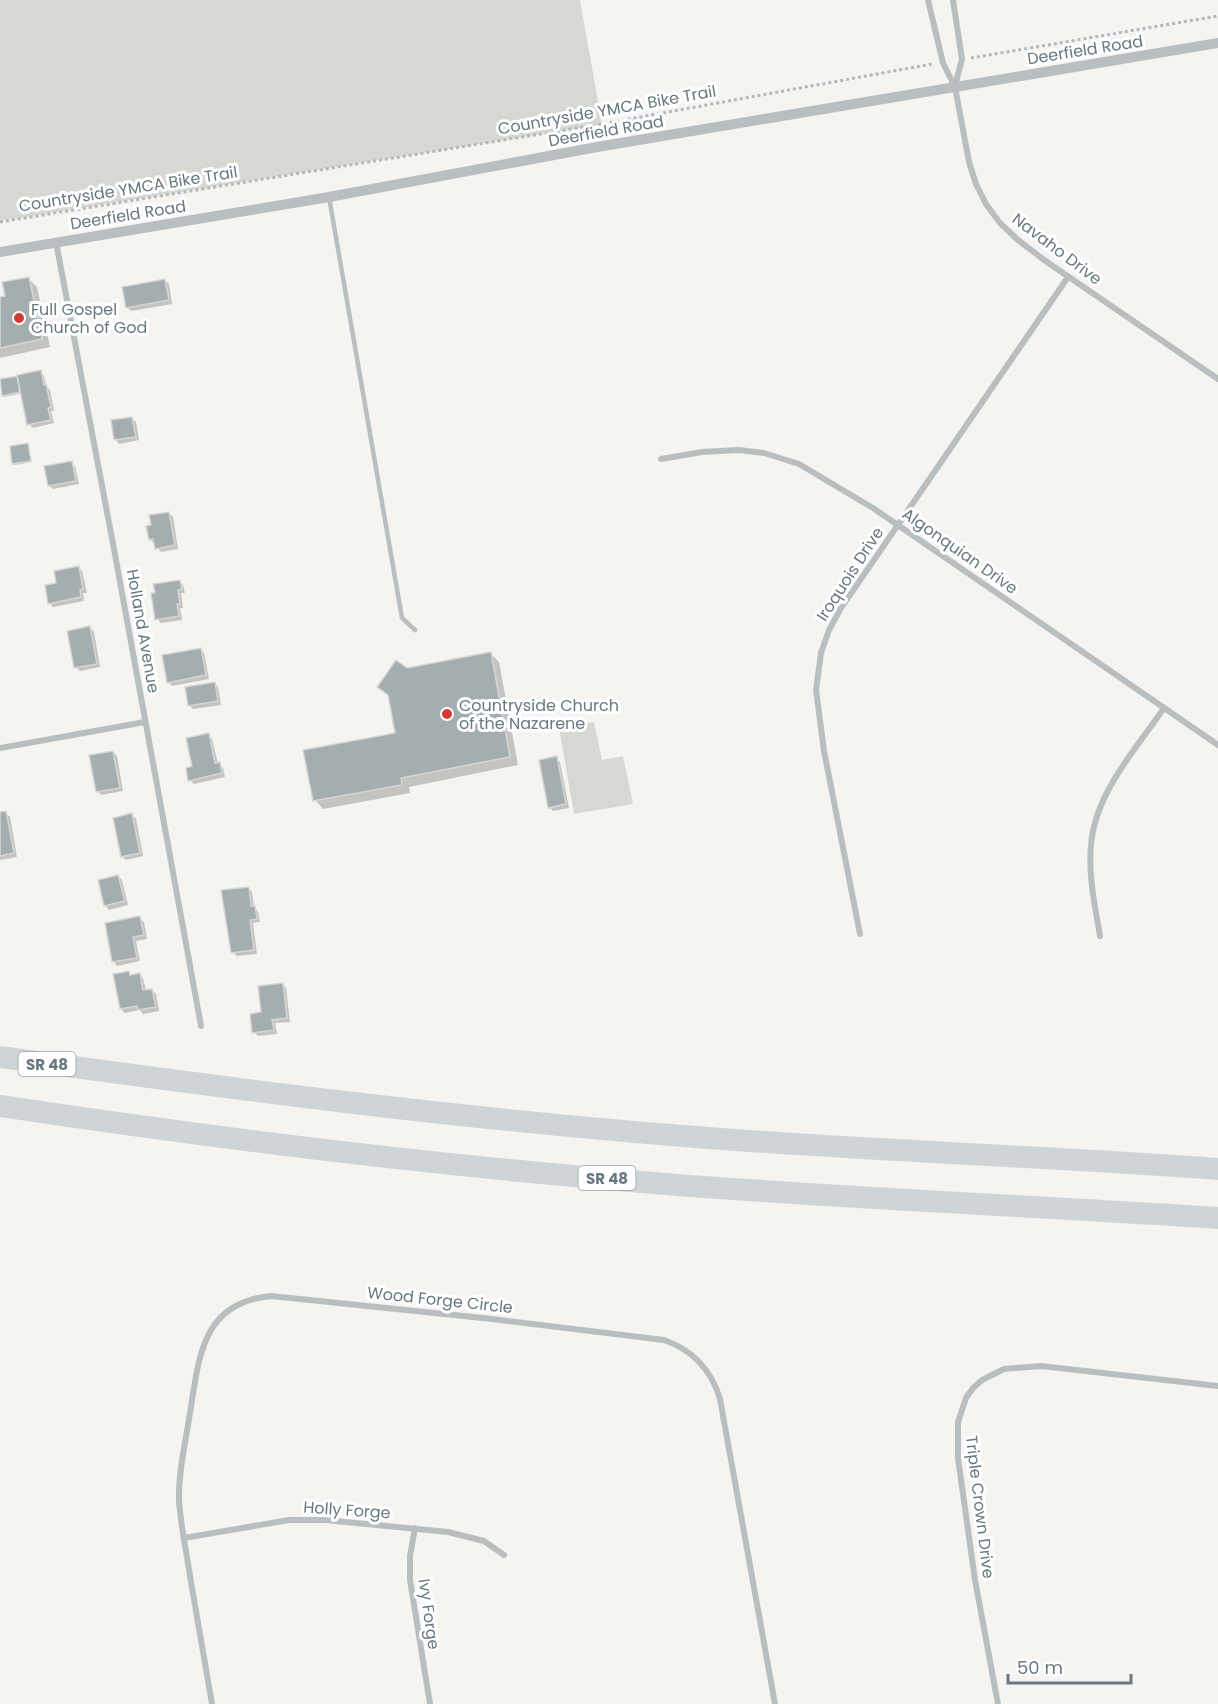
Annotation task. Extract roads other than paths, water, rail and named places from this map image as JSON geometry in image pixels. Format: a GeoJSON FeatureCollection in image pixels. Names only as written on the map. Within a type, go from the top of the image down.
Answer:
{"type":"FeatureCollection","features":[{"type":"Feature","properties":{"kind":"highway","name":"SR 48"},"geometry":{"type":"LineString","coordinates":[[0,1057],[342,1103],[572,1126],[868,1149],[1218,1169]]}},
{"type":"Feature","properties":{"kind":"highway","name":"SR 48"},"geometry":{"type":"LineString","coordinates":[[0,1106],[219,1137],[467,1166],[787,1193],[1218,1218]]}},
{"type":"Feature","properties":{"kind":"street"},"geometry":{"type":"LineString","coordinates":[[928,0],[944,63],[955,87]]}},
{"type":"Feature","properties":{"kind":"street"},"geometry":{"type":"LineString","coordinates":[[953,0],[962,59],[955,87]]}},
{"type":"Feature","properties":{"kind":"street","name":"Deerfield Road"},"geometry":{"type":"LineString","coordinates":[[0,252],[329,197],[597,147],[1218,43]]}},
{"type":"Feature","properties":{"kind":"street","name":"Navaho Drive"},"geometry":{"type":"LineString","coordinates":[[955,87],[969,162],[976,184],[986,204],[1000,223],[1018,240],[1068,277],[1218,379]]}},
{"type":"Feature","properties":{"kind":"street","name":"Holland Avenue"},"geometry":{"type":"LineString","coordinates":[[56,242],[201,1026]]}},
{"type":"Feature","properties":{"kind":"street","name":"Iroquois Drive"},"geometry":{"type":"LineString","coordinates":[[860,934],[824,750],[816,690],[818,665],[829,630],[841,608],[897,525],[1068,277]]}},
{"type":"Feature","properties":{"kind":"street","name":"Algonquian Drive"},"geometry":{"type":"LineString","coordinates":[[661,459],[708,451],[739,450],[788,459],[832,482],[897,525],[1218,745]]}},
{"type":"Feature","properties":{"kind":"street"},"geometry":{"type":"LineString","coordinates":[[1100,936],[1091,873],[1092,835],[1105,796],[1164,708]]}},
{"type":"Feature","properties":{"kind":"street"},"geometry":{"type":"LineString","coordinates":[[0,748],[145,722]]}},
{"type":"Feature","properties":{"kind":"street","name":"Wood Forge Circle"},"geometry":{"type":"LineString","coordinates":[[212,1704],[184,1538],[180,1488],[200,1354],[209,1331],[216,1321],[236,1305],[265,1296],[283,1296],[664,1340],[696,1357],[711,1376],[718,1393],[775,1704]]}},
{"type":"Feature","properties":{"kind":"street","name":"Triple Crown Drive"},"geometry":{"type":"LineString","coordinates":[[998,1704],[975,1580],[958,1458],[958,1422],[963,1404],[973,1388],[987,1376],[1004,1369],[1041,1365],[1218,1386]]}},
{"type":"Feature","properties":{"kind":"street","name":"Holly Forge"},"geometry":{"type":"LineString","coordinates":[[184,1538],[289,1520],[326,1520],[448,1532],[484,1541],[504,1555]]}},
{"type":"Feature","properties":{"kind":"street","name":"Ivy Forge"},"geometry":{"type":"LineString","coordinates":[[415,1528],[410,1556],[410,1580],[430,1704]]}},
{"type":"Feature","properties":{"kind":"lane"},"geometry":{"type":"LineString","coordinates":[[329,197],[402,618],[416,630]]}},
{"type":"Feature","properties":{"kind":"place","name":"Full Gospel Church of God"},"geometry":{"type":"Point","coordinates":[19,318]}},
{"type":"Feature","properties":{"kind":"place","name":"Countryside Church of the Nazarene"},"geometry":{"type":"Point","coordinates":[447,714]}}]}
